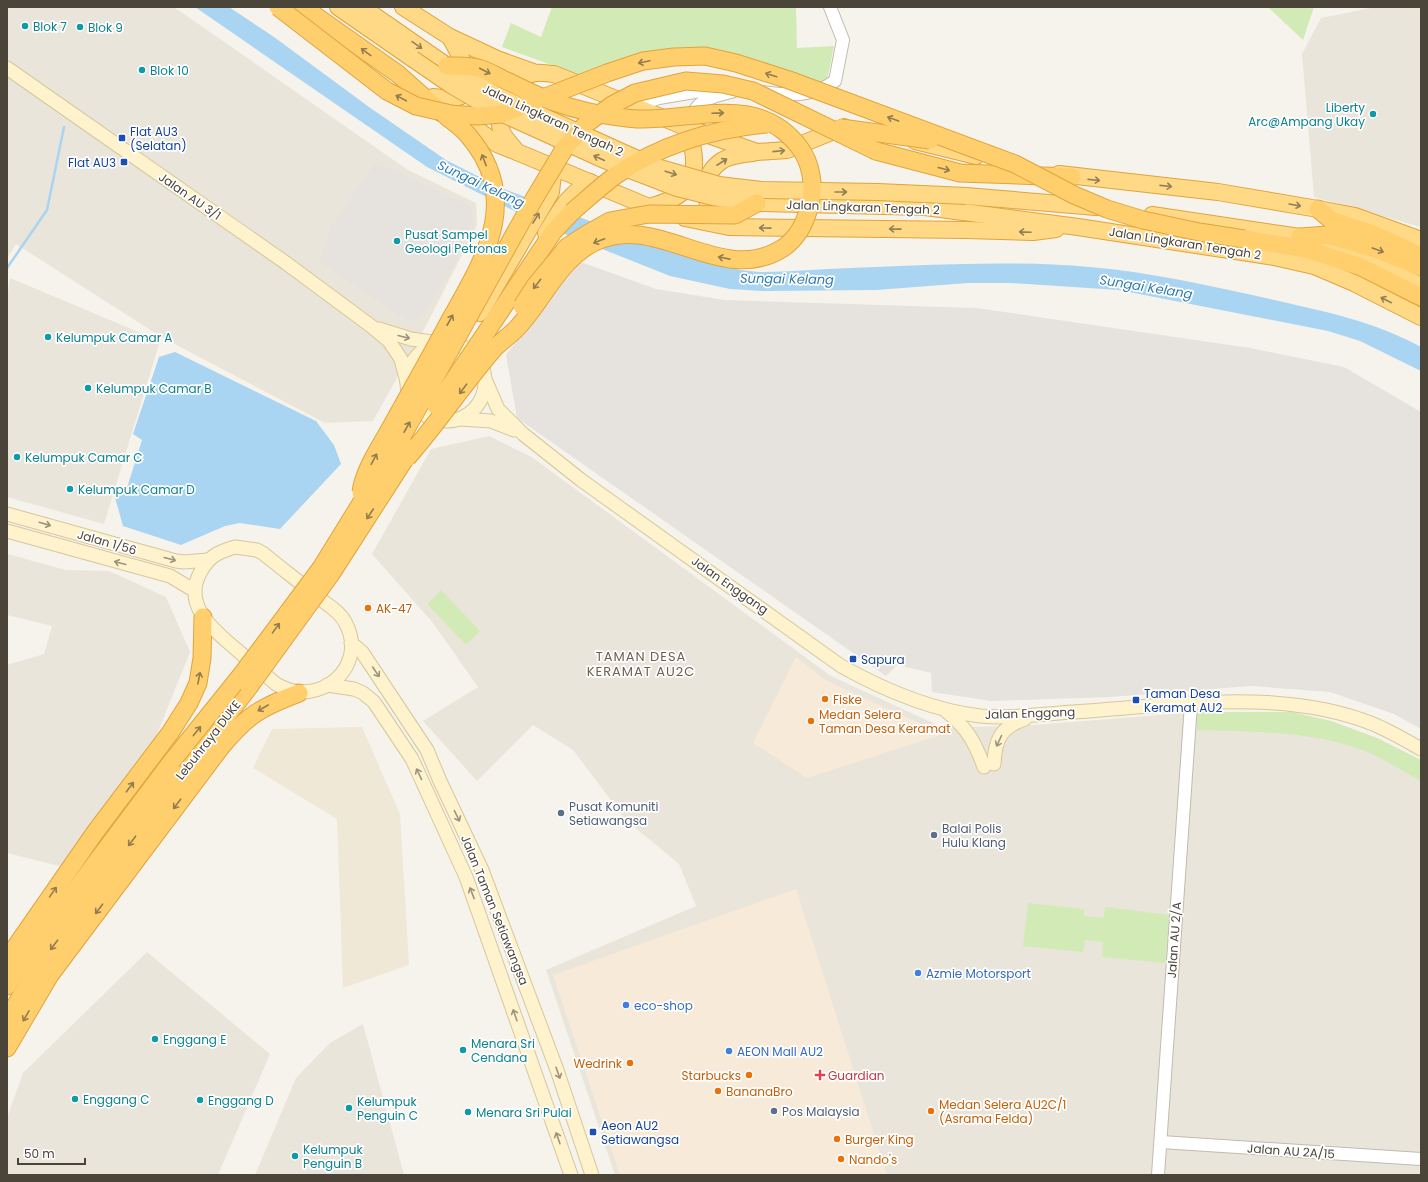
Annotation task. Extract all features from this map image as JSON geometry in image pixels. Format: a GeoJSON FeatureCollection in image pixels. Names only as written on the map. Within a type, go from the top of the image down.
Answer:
{"type":"FeatureCollection","features":[{"type":"Feature","properties":{"kind":"highway"},"geometry":{"type":"LineString","coordinates":[[278,7],[387,91],[416,106],[451,114],[477,116],[502,114],[607,73],[643,61],[674,57],[705,56],[736,63],[788,80],[1015,164],[1074,195],[1107,209],[1144,220],[1199,232],[1306,248],[1361,267],[1421,297]]}},
{"type":"Feature","properties":{"kind":"highway"},"geometry":{"type":"LineString","coordinates":[[303,7],[433,97],[497,144],[649,207],[694,221],[729,227],[1034,232],[1078,227]]}},
{"type":"Feature","properties":{"kind":"highway","name":"Jalan Lingkaran Tengah 2"},"geometry":{"type":"LineString","coordinates":[[338,7],[451,85],[492,109],[648,178],[677,188],[706,195],[757,203],[925,207],[1078,227],[1274,256],[1314,266],[1354,283],[1421,317]]}},
{"type":"Feature","properties":{"kind":"highway","name":"Jalan Lingkaran Tengah 2"},"geometry":{"type":"LineString","coordinates":[[362,7],[447,66],[496,95],[653,166],[679,175],[719,185],[761,190],[878,192],[966,196],[1081,205],[1300,237],[1366,258],[1421,286]]}},
{"type":"Feature","properties":{"kind":"highway"},"geometry":{"type":"LineString","coordinates":[[403,7],[450,37],[496,59],[536,73],[554,74],[688,128],[757,152]]}},
{"type":"Feature","properties":{"kind":"highway"},"geometry":{"type":"LineString","coordinates":[[433,97],[454,98],[462,95],[468,85],[467,69],[450,37]]}},
{"type":"Feature","properties":{"kind":"highway"},"geometry":{"type":"LineString","coordinates":[[447,66],[478,68],[564,106],[591,113],[637,119],[737,112],[760,117],[785,131],[794,140],[805,155],[810,169],[812,199],[805,222],[799,232],[783,248],[762,257],[734,260],[710,256],[649,235],[629,234],[595,242],[569,262],[517,328],[493,349]]}},
{"type":"Feature","properties":{"kind":"highway"},"geometry":{"type":"LineString","coordinates":[[517,152],[502,133],[499,121],[500,104],[508,89],[520,80],[536,73]]}},
{"type":"Feature","properties":{"kind":"highway"},"geometry":{"type":"LineString","coordinates":[[359,508],[362,481],[475,277],[488,247],[495,224],[496,200],[482,153],[466,132],[398,74]]}},
{"type":"Feature","properties":{"kind":"highway","name":"Lebuhraya DUKE"},"geometry":{"type":"LineString","coordinates":[[7,986],[22,961],[172,761],[247,668],[321,568],[400,440],[499,260],[566,146],[586,124],[612,105],[635,93],[686,81],[724,84],[752,92],[876,151],[960,173],[1072,177]]}},
{"type":"Feature","properties":{"kind":"highway"},"geometry":{"type":"LineString","coordinates":[[407,458],[433,411],[553,232],[596,191],[615,176],[635,164],[663,148],[699,136],[740,126],[780,123],[833,126],[882,134],[956,142]]}},
{"type":"Feature","properties":{"kind":"highway"},"geometry":{"type":"LineString","coordinates":[[729,227],[713,215],[706,203],[706,188],[710,175],[715,167],[733,156],[757,152],[787,150],[850,125],[877,129],[984,158],[1072,177],[1218,192],[1355,216],[1421,240]]}},
{"type":"Feature","properties":{"kind":"highway"},"geometry":{"type":"LineString","coordinates":[[649,207],[681,194],[689,184],[695,167],[688,128]]}},
{"type":"Feature","properties":{"kind":"highway"},"geometry":{"type":"LineString","coordinates":[[442,343],[464,332],[475,322],[552,192],[553,174],[550,165]]}},
{"type":"Feature","properties":{"kind":"highway"},"geometry":{"type":"LineString","coordinates":[[484,374],[480,353],[481,337],[487,324],[535,253],[566,201],[576,190],[590,182]]}},
{"type":"Feature","properties":{"kind":"highway"},"geometry":{"type":"LineString","coordinates":[[407,458],[435,425],[493,349],[535,286],[567,247],[610,221],[629,216],[649,214],[735,215],[757,203]]}},
{"type":"Feature","properties":{"kind":"highway"},"geometry":{"type":"LineString","coordinates":[[1318,209],[1331,220],[1373,234],[1421,256]]}},
{"type":"Feature","properties":{"kind":"highway"},"geometry":{"type":"LineString","coordinates":[[1300,237],[1328,234],[1375,249],[1421,267]]}},
{"type":"Feature","properties":{"kind":"highway","name":"Lebuhraya DUKE"},"geometry":{"type":"LineString","coordinates":[[7,1020],[36,969],[249,687],[331,574],[407,458]]}},
{"type":"Feature","properties":{"kind":"highway"},"geometry":{"type":"LineString","coordinates":[[7,958],[96,831],[170,733],[189,703],[198,683],[202,658],[203,617]]}},
{"type":"Feature","properties":{"kind":"highway"},"geometry":{"type":"LineString","coordinates":[[7,1048],[50,975],[221,747],[240,725],[258,710],[299,693]]}},
{"type":"Feature","properties":{"kind":"main road","name":"Jalan AU 3/1"},"geometry":{"type":"LineString","coordinates":[[7,68],[286,263],[371,326],[389,341],[401,359],[407,382]]}},
{"type":"Feature","properties":{"kind":"main road","name":"Jalan AU 3/1"},"geometry":{"type":"LineString","coordinates":[[371,326],[410,339],[442,343]]}},
{"type":"Feature","properties":{"kind":"main road"},"geometry":{"type":"LineString","coordinates":[[442,343],[461,346],[470,351],[478,359],[484,374],[484,392],[479,403],[471,413],[460,419],[448,421],[435,420],[424,414],[415,405],[409,394],[407,382],[413,361],[420,353],[442,343]]}},
{"type":"Feature","properties":{"kind":"main road","name":"Jalan Enggang"},"geometry":{"type":"LineString","coordinates":[[484,374],[498,409],[523,434],[581,480],[842,666],[872,684],[945,710],[990,716],[1191,704],[1288,704],[1319,709],[1373,724],[1421,749]]}},
{"type":"Feature","properties":{"kind":"main road","name":"Jalan Enggang"},"geometry":{"type":"LineString","coordinates":[[460,419],[491,421],[523,434]]}},
{"type":"Feature","properties":{"kind":"main road","name":"Jalan 1/56"},"geometry":{"type":"LineString","coordinates":[[7,514],[176,561],[184,562],[208,560]]}},
{"type":"Feature","properties":{"kind":"main road","name":"Jalan 1/56"},"geometry":{"type":"LineString","coordinates":[[7,531],[170,576],[195,591]]}},
{"type":"Feature","properties":{"kind":"main road"},"geometry":{"type":"LineString","coordinates":[[235,547],[257,550],[341,615],[350,632],[351,643],[349,662],[344,671],[327,685],[317,690],[299,693],[286,690],[276,684],[210,627],[198,609],[195,591],[199,575],[208,560],[220,551],[235,547]]}},
{"type":"Feature","properties":{"kind":"main road","name":"Jalan Taman Setiawangsa"},"geometry":{"type":"LineString","coordinates":[[351,643],[362,652],[427,750],[482,870],[557,1070],[592,1175]]}},
{"type":"Feature","properties":{"kind":"main road","name":"Jalan Taman Setiawangsa"},"geometry":{"type":"LineString","coordinates":[[327,685],[354,689],[363,693],[374,702],[412,758],[479,909],[571,1175]]}},
{"type":"Feature","properties":{"kind":"main road"},"geometry":{"type":"LineString","coordinates":[[945,710],[957,720],[976,745],[989,766],[994,750],[1003,731],[1011,724],[1040,714]]}},
{"type":"Feature","properties":{"kind":"street"},"geometry":{"type":"LineString","coordinates":[[636,106],[660,98],[690,91],[709,89],[738,89],[784,94],[805,93],[826,87],[834,81],[843,40],[830,7]]}},
{"type":"Feature","properties":{"kind":"street"},"geometry":{"type":"LineString","coordinates":[[688,128],[696,106],[703,100],[724,95],[738,89]]}},
{"type":"Feature","properties":{"kind":"street","name":"Jalan AU 2/A"},"geometry":{"type":"LineString","coordinates":[[1158,1175],[1191,704]]}},
{"type":"Feature","properties":{"kind":"street","name":"Jalan AU 2A/15"},"geometry":{"type":"LineString","coordinates":[[1161,1142],[1421,1159]]}},
{"type":"Feature","properties":{"kind":"shaded area"},"geometry":{"type":"Polygon","coordinates":[[[7,7],[174,7],[408,170],[476,203],[477,225],[428,322],[373,421],[325,423],[163,338],[16,244],[7,258],[7,7]]]}},
{"type":"Feature","properties":{"kind":"shaded area","name":"Liberty Arc@Ampang Ukay"},"geometry":{"type":"Polygon","coordinates":[[[1376,7],[1421,7],[1421,227],[1314,197],[1302,54],[1321,18],[1376,7]]]}},
{"type":"Feature","properties":{"kind":"shaded area","name":"Pusat Sampel Geologi Petronas"},"geometry":{"type":"Polygon","coordinates":[[[376,162],[471,206],[473,219],[453,268],[419,318],[406,320],[319,261],[331,227],[376,162]]]}},
{"type":"Feature","properties":{"kind":"shaded area"},"geometry":{"type":"Polygon","coordinates":[[[578,261],[656,289],[725,300],[977,308],[1250,348],[1344,367],[1421,412],[1421,729],[1394,714],[1330,692],[1251,686],[1110,697],[991,701],[932,692],[931,673],[897,665],[886,676],[517,418],[506,355],[578,261]]]}},
{"type":"Feature","properties":{"kind":"shaded area"},"geometry":{"type":"Polygon","coordinates":[[[10,278],[160,341],[104,524],[7,497],[7,300],[10,278]]]}},
{"type":"Feature","properties":{"kind":"shaded area"},"geometry":{"type":"Polygon","coordinates":[[[489,436],[533,458],[831,676],[944,728],[1034,725],[1197,712],[1291,712],[1331,721],[1377,738],[1421,760],[1421,1175],[615,1175],[546,970],[696,906],[679,864],[626,820],[573,750],[533,725],[477,781],[423,721],[478,687],[433,623],[372,554],[431,449],[489,436]]]}},
{"type":"Feature","properties":{"kind":"shaded area"},"geometry":{"type":"Polygon","coordinates":[[[7,554],[66,570],[109,571],[166,597],[190,652],[155,739],[63,867],[7,853],[7,665],[44,654],[52,626],[7,615],[7,554]]]}},
{"type":"Feature","properties":{"kind":"shaded area"},"geometry":{"type":"Polygon","coordinates":[[[796,657],[825,680],[943,734],[807,778],[753,743],[796,657]]]}},
{"type":"Feature","properties":{"kind":"shaded area"},"geometry":{"type":"Polygon","coordinates":[[[362,727],[400,814],[409,965],[343,988],[337,819],[253,768],[272,729],[362,727]]]}},
{"type":"Feature","properties":{"kind":"shaded area","name":"AEON Mall AU2"},"geometry":{"type":"Polygon","coordinates":[[[796,889],[887,1175],[620,1175],[553,975],[796,889]]]}},
{"type":"Feature","properties":{"kind":"shaded area"},"geometry":{"type":"Polygon","coordinates":[[[147,952],[270,1054],[218,1175],[7,1175],[7,1118],[23,1073],[147,952]]]}},
{"type":"Feature","properties":{"kind":"shaded area"},"geometry":{"type":"Polygon","coordinates":[[[363,1024],[404,1175],[255,1175],[296,1078],[330,1043],[363,1024]]]}},
{"type":"Feature","properties":{"kind":"green space"},"geometry":{"type":"Polygon","coordinates":[[[552,7],[796,7],[797,48],[834,46],[827,80],[811,85],[694,52],[582,76],[502,47],[511,23],[541,37],[552,7]]]}},
{"type":"Feature","properties":{"kind":"green space"},"geometry":{"type":"Polygon","coordinates":[[[1268,7],[1314,7],[1303,40],[1268,7]]]}},
{"type":"Feature","properties":{"kind":"green space"},"geometry":{"type":"Polygon","coordinates":[[[441,590],[480,631],[466,645],[427,604],[441,590]]]}},
{"type":"Feature","properties":{"kind":"green space"},"geometry":{"type":"Polygon","coordinates":[[[1197,712],[1291,712],[1331,721],[1377,738],[1421,760],[1421,781],[1370,753],[1349,745],[1328,740],[1306,736],[1263,732],[1197,730],[1197,712]]]}},
{"type":"Feature","properties":{"kind":"green space"},"geometry":{"type":"Polygon","coordinates":[[[1028,903],[1084,909],[1084,916],[1104,918],[1105,907],[1170,915],[1165,963],[1102,957],[1103,942],[1085,940],[1083,952],[1023,946],[1028,903]]]}},
{"type":"Feature","properties":{"kind":"water","name":"Sungai Kelang"},"geometry":{"type":"Polygon","coordinates":[[[195,7],[229,7],[274,37],[369,107],[446,160],[501,188],[678,254],[740,270],[759,272],[1000,263],[1090,267],[1135,272],[1270,299],[1347,318],[1385,330],[1421,347],[1421,371],[1360,341],[1328,331],[1119,290],[1011,283],[968,283],[876,290],[762,291],[730,289],[670,276],[542,225],[427,167],[195,7]]]}},
{"type":"Feature","properties":{"kind":"water"},"geometry":{"type":"Polygon","coordinates":[[[175,352],[316,421],[334,445],[341,464],[280,529],[240,523],[225,526],[181,545],[123,526],[114,494],[118,486],[127,488],[142,440],[133,434],[159,357],[175,352]]]}},
{"type":"Feature","properties":{"kind":"waterway"},"geometry":{"type":"LineString","coordinates":[[7,268],[47,210],[64,127]]}},
{"type":"Feature","properties":{"kind":"place","name":"Blok 7"},"geometry":{"type":"Point","coordinates":[25,26]}},
{"type":"Feature","properties":{"kind":"place","name":"Blok 9"},"geometry":{"type":"Point","coordinates":[80,27]}},
{"type":"Feature","properties":{"kind":"place","name":"Blok 10"},"geometry":{"type":"Point","coordinates":[142,70]}},
{"type":"Feature","properties":{"kind":"place","name":"Liberty Arc@Ampang Ukay"},"geometry":{"type":"Point","coordinates":[1373,114]}},
{"type":"Feature","properties":{"kind":"place","name":"Flat AU3 (Selatan)"},"geometry":{"type":"Point","coordinates":[122,138]}},
{"type":"Feature","properties":{"kind":"place","name":"Flat AU3"},"geometry":{"type":"Point","coordinates":[124,162]}},
{"type":"Feature","properties":{"kind":"place","name":"Pusat Sampel Geologi Petronas"},"geometry":{"type":"Point","coordinates":[397,241]}},
{"type":"Feature","properties":{"kind":"place","name":"Kelumpuk Camar A"},"geometry":{"type":"Point","coordinates":[48,337]}},
{"type":"Feature","properties":{"kind":"place","name":"Kelumpuk Camar B"},"geometry":{"type":"Point","coordinates":[88,388]}},
{"type":"Feature","properties":{"kind":"place","name":"Kelumpuk Camar C"},"geometry":{"type":"Point","coordinates":[17,457]}},
{"type":"Feature","properties":{"kind":"place","name":"Kelumpuk Camar D"},"geometry":{"type":"Point","coordinates":[70,489]}},
{"type":"Feature","properties":{"kind":"place","name":"AK-47"},"geometry":{"type":"Point","coordinates":[368,608]}},
{"type":"Feature","properties":{"kind":"place","name":"Sapura"},"geometry":{"type":"Point","coordinates":[853,659]}},
{"type":"Feature","properties":{"kind":"place","name":"Fiske"},"geometry":{"type":"Point","coordinates":[825,699]}},
{"type":"Feature","properties":{"kind":"place","name":"Taman Desa Keramat AU2"},"geometry":{"type":"Point","coordinates":[1136,700]}},
{"type":"Feature","properties":{"kind":"place","name":"Medan Selera Taman Desa Keramat"},"geometry":{"type":"Point","coordinates":[811,721]}},
{"type":"Feature","properties":{"kind":"place","name":"Pusat Komuniti Setiawangsa"},"geometry":{"type":"Point","coordinates":[561,813]}},
{"type":"Feature","properties":{"kind":"place","name":"Balai Polis Hulu Klang"},"geometry":{"type":"Point","coordinates":[934,835]}},
{"type":"Feature","properties":{"kind":"place","name":"Azmie Motorsport"},"geometry":{"type":"Point","coordinates":[918,973]}},
{"type":"Feature","properties":{"kind":"place","name":"eco-shop"},"geometry":{"type":"Point","coordinates":[626,1005]}},
{"type":"Feature","properties":{"kind":"place","name":"Enggang E"},"geometry":{"type":"Point","coordinates":[155,1039]}},
{"type":"Feature","properties":{"kind":"place","name":"Menara Sri Cendana"},"geometry":{"type":"Point","coordinates":[463,1050]}},
{"type":"Feature","properties":{"kind":"place","name":"AEON Mall AU2"},"geometry":{"type":"Point","coordinates":[729,1051]}},
{"type":"Feature","properties":{"kind":"place","name":"Wedrink"},"geometry":{"type":"Point","coordinates":[630,1063]}},
{"type":"Feature","properties":{"kind":"place","name":"Starbucks"},"geometry":{"type":"Point","coordinates":[749,1075]}},
{"type":"Feature","properties":{"kind":"place","name":"Guardian"},"geometry":{"type":"Point","coordinates":[820,1075]}},
{"type":"Feature","properties":{"kind":"place","name":"BananaBro"},"geometry":{"type":"Point","coordinates":[718,1091]}},
{"type":"Feature","properties":{"kind":"place","name":"Enggang C"},"geometry":{"type":"Point","coordinates":[75,1099]}},
{"type":"Feature","properties":{"kind":"place","name":"Enggang D"},"geometry":{"type":"Point","coordinates":[200,1100]}},
{"type":"Feature","properties":{"kind":"place","name":"Kelumpuk Penguin C"},"geometry":{"type":"Point","coordinates":[349,1108]}},
{"type":"Feature","properties":{"kind":"place","name":"Pos Malaysia"},"geometry":{"type":"Point","coordinates":[774,1111]}},
{"type":"Feature","properties":{"kind":"place","name":"Medan Selera AU2C/1 (Asrama Felda)"},"geometry":{"type":"Point","coordinates":[931,1111]}},
{"type":"Feature","properties":{"kind":"place","name":"Menara Sri Pulai"},"geometry":{"type":"Point","coordinates":[468,1112]}},
{"type":"Feature","properties":{"kind":"place","name":"Aeon AU2 Setiawangsa"},"geometry":{"type":"Point","coordinates":[593,1132]}},
{"type":"Feature","properties":{"kind":"place","name":"Burger King"},"geometry":{"type":"Point","coordinates":[837,1139]}},
{"type":"Feature","properties":{"kind":"place","name":"Kelumpuk Penguin B"},"geometry":{"type":"Point","coordinates":[295,1156]}},
{"type":"Feature","properties":{"kind":"place","name":"Nando's"},"geometry":{"type":"Point","coordinates":[841,1159]}},
{"type":"Feature","properties":{"kind":"district","name":"TAMAN DESA KERAMAT AU2C"},"geometry":{"type":"Point","coordinates":[641,664]}}]}
